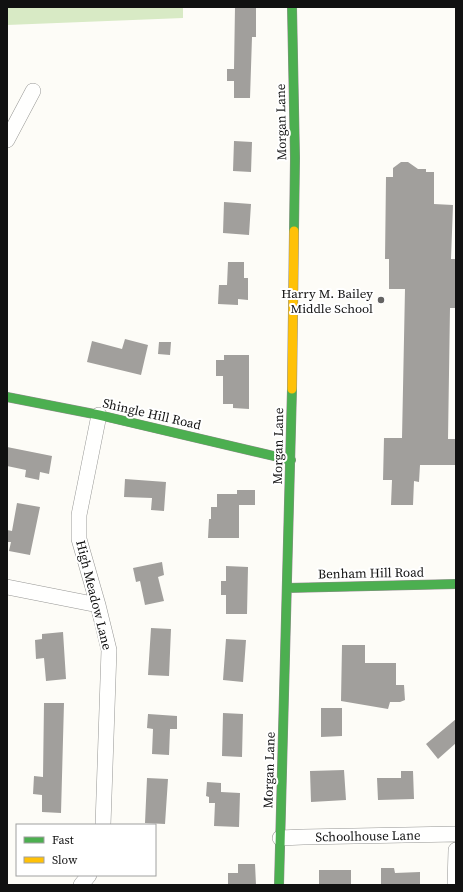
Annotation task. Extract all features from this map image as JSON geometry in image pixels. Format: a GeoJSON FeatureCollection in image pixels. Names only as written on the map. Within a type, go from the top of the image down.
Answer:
{"type":"FeatureCollection","features":[{"type":"Feature","properties":{"kind":"street","name":"Morgan Lane"},"geometry":{"type":"LineString","coordinates":[[279,885],[290,460],[295,158],[292,7]]}},
{"type":"Feature","properties":{"kind":"street"},"geometry":{"type":"LineString","coordinates":[[7,140],[33,91]]}},
{"type":"Feature","properties":{"kind":"street","name":"Shingle Hill Road"},"geometry":{"type":"LineString","coordinates":[[7,397],[99,415],[290,460]]}},
{"type":"Feature","properties":{"kind":"street","name":"High Meadow Lane"},"geometry":{"type":"LineString","coordinates":[[99,415],[79,514],[79,539],[109,650],[103,824]]}},
{"type":"Feature","properties":{"kind":"street","name":"Benham Hill Road"},"geometry":{"type":"LineString","coordinates":[[287,588],[456,584]]}},
{"type":"Feature","properties":{"kind":"street"},"geometry":{"type":"LineString","coordinates":[[7,587],[98,605]]}},
{"type":"Feature","properties":{"kind":"street","name":"Schoolhouse Lane"},"geometry":{"type":"LineString","coordinates":[[280,838],[303,836],[456,834]]}},
{"type":"Feature","properties":{"kind":"street"},"geometry":{"type":"LineString","coordinates":[[455,885],[456,850]]}},
{"type":"Feature","properties":{"kind":"street"},"geometry":{"type":"LineString","coordinates":[[81,885],[88,876]]}},
{"type":"Feature","properties":{"kind":"green space"},"geometry":{"type":"Polygon","coordinates":[[[7,7],[183,7],[183,18],[7,25],[7,7]]]}},
{"type":"Feature","properties":{"kind":"building"},"geometry":{"type":"Polygon","coordinates":[[[235,7],[256,7],[256,37],[252,37],[250,98],[234,98],[234,81],[227,81],[227,69],[234,69],[235,7]]]}},
{"type":"Feature","properties":{"kind":"building"},"geometry":{"type":"Polygon","coordinates":[[[234,141],[252,142],[251,172],[233,171],[234,141]]]}},
{"type":"Feature","properties":{"kind":"building"},"geometry":{"type":"Polygon","coordinates":[[[401,162],[408,162],[418,169],[426,169],[426,172],[434,172],[434,204],[453,205],[451,259],[456,259],[456,308],[450,308],[448,439],[456,439],[456,465],[420,465],[419,482],[414,481],[413,505],[391,505],[392,480],[383,480],[384,438],[402,438],[405,289],[389,289],[389,259],[385,259],[386,177],[393,177],[393,168],[401,162]]]}},
{"type":"Feature","properties":{"kind":"building"},"geometry":{"type":"Polygon","coordinates":[[[224,202],[251,204],[249,235],[223,233],[224,202]]]}},
{"type":"Feature","properties":{"kind":"building"},"geometry":{"type":"Polygon","coordinates":[[[228,262],[244,262],[244,278],[248,278],[248,300],[238,299],[238,305],[218,304],[219,285],[227,285],[228,262]]]}},
{"type":"Feature","properties":{"kind":"building"},"geometry":{"type":"Polygon","coordinates":[[[125,339],[148,345],[141,375],[87,362],[92,341],[122,349],[125,339]]]}},
{"type":"Feature","properties":{"kind":"building"},"geometry":{"type":"Polygon","coordinates":[[[159,342],[171,342],[170,355],[158,354],[159,342]]]}},
{"type":"Feature","properties":{"kind":"building"},"geometry":{"type":"Polygon","coordinates":[[[224,355],[249,355],[249,409],[233,408],[233,404],[223,404],[223,376],[216,376],[216,360],[224,360],[224,355]]]}},
{"type":"Feature","properties":{"kind":"building"},"geometry":{"type":"Polygon","coordinates":[[[7,447],[52,456],[49,474],[40,472],[39,480],[25,477],[26,470],[7,466],[7,447]]]}},
{"type":"Feature","properties":{"kind":"building"},"geometry":{"type":"Polygon","coordinates":[[[125,479],[166,482],[164,511],[151,510],[152,498],[124,497],[125,479]]]}},
{"type":"Feature","properties":{"kind":"building"},"geometry":{"type":"Polygon","coordinates":[[[237,490],[255,490],[255,505],[239,505],[239,538],[208,538],[211,507],[217,507],[217,494],[237,494],[237,490]]]}},
{"type":"Feature","properties":{"kind":"building"},"geometry":{"type":"Polygon","coordinates":[[[17,503],[40,507],[30,555],[9,551],[11,542],[7,542],[7,530],[12,531],[17,503]]]}},
{"type":"Feature","properties":{"kind":"building"},"geometry":{"type":"Polygon","coordinates":[[[162,562],[164,575],[158,577],[164,601],[145,605],[140,581],[136,582],[133,568],[162,562]]]}},
{"type":"Feature","properties":{"kind":"building"},"geometry":{"type":"Polygon","coordinates":[[[226,566],[248,567],[247,614],[226,614],[226,595],[221,595],[221,581],[226,581],[226,566]]]}},
{"type":"Feature","properties":{"kind":"building"},"geometry":{"type":"Polygon","coordinates":[[[151,628],[171,629],[169,676],[148,675],[151,628]]]}},
{"type":"Feature","properties":{"kind":"building"},"geometry":{"type":"Polygon","coordinates":[[[63,632],[66,679],[46,681],[44,658],[36,659],[35,640],[42,639],[42,634],[63,632]]]}},
{"type":"Feature","properties":{"kind":"building"},"geometry":{"type":"Polygon","coordinates":[[[226,639],[246,640],[243,682],[223,680],[226,639]]]}},
{"type":"Feature","properties":{"kind":"building"},"geometry":{"type":"Polygon","coordinates":[[[342,645],[365,645],[365,663],[396,663],[396,685],[404,685],[405,700],[400,702],[390,702],[388,709],[341,701],[342,645]]]}},
{"type":"Feature","properties":{"kind":"building"},"geometry":{"type":"Polygon","coordinates":[[[44,703],[64,703],[61,813],[42,812],[42,795],[33,794],[34,776],[43,777],[44,703]]]}},
{"type":"Feature","properties":{"kind":"building"},"geometry":{"type":"Polygon","coordinates":[[[321,708],[342,708],[342,736],[321,737],[321,708]]]}},
{"type":"Feature","properties":{"kind":"building"},"geometry":{"type":"Polygon","coordinates":[[[223,713],[243,714],[242,757],[222,756],[223,713]]]}},
{"type":"Feature","properties":{"kind":"building"},"geometry":{"type":"Polygon","coordinates":[[[148,714],[177,716],[177,729],[170,729],[169,755],[152,754],[153,729],[147,728],[148,714]]]}},
{"type":"Feature","properties":{"kind":"building"},"geometry":{"type":"Polygon","coordinates":[[[456,719],[456,743],[438,759],[426,744],[456,719]]]}},
{"type":"Feature","properties":{"kind":"building"},"geometry":{"type":"Polygon","coordinates":[[[344,770],[346,800],[311,802],[310,771],[344,770]]]}},
{"type":"Feature","properties":{"kind":"building"},"geometry":{"type":"Polygon","coordinates":[[[401,771],[413,771],[414,799],[378,800],[377,778],[401,778],[401,771]]]}},
{"type":"Feature","properties":{"kind":"building"},"geometry":{"type":"Polygon","coordinates":[[[147,778],[168,779],[165,824],[145,823],[147,778]]]}},
{"type":"Feature","properties":{"kind":"building"},"geometry":{"type":"Polygon","coordinates":[[[207,782],[221,783],[221,792],[240,793],[239,827],[214,826],[215,803],[209,803],[209,797],[206,796],[207,782]]]}},
{"type":"Feature","properties":{"kind":"building"},"geometry":{"type":"Polygon","coordinates":[[[238,864],[255,864],[256,885],[228,885],[228,873],[238,873],[238,864]]]}},
{"type":"Feature","properties":{"kind":"building"},"geometry":{"type":"Polygon","coordinates":[[[381,868],[394,868],[395,873],[420,872],[420,885],[381,885],[381,868]]]}},
{"type":"Feature","properties":{"kind":"building"},"geometry":{"type":"Polygon","coordinates":[[[319,870],[351,870],[351,885],[319,885],[319,870]]]}},
{"type":"Feature","properties":{"kind":"traffic: fast"},"geometry":{"type":"LineString","coordinates":[[292,7],[295,158],[294,231]]}},
{"type":"Feature","properties":{"kind":"traffic: fast"},"geometry":{"type":"LineString","coordinates":[[279,885],[292,389]]}},
{"type":"Feature","properties":{"kind":"traffic: fast"},"geometry":{"type":"LineString","coordinates":[[7,397],[99,415],[291,460]]}},
{"type":"Feature","properties":{"kind":"traffic: fast"},"geometry":{"type":"LineString","coordinates":[[287,588],[456,584]]}},
{"type":"Feature","properties":{"kind":"traffic: slow"},"geometry":{"type":"LineString","coordinates":[[292,389],[294,231]]}},
{"type":"Feature","properties":{"kind":"place","name":"Harry M. Bailey Middle School"},"geometry":{"type":"Point","coordinates":[381,300]}}]}
